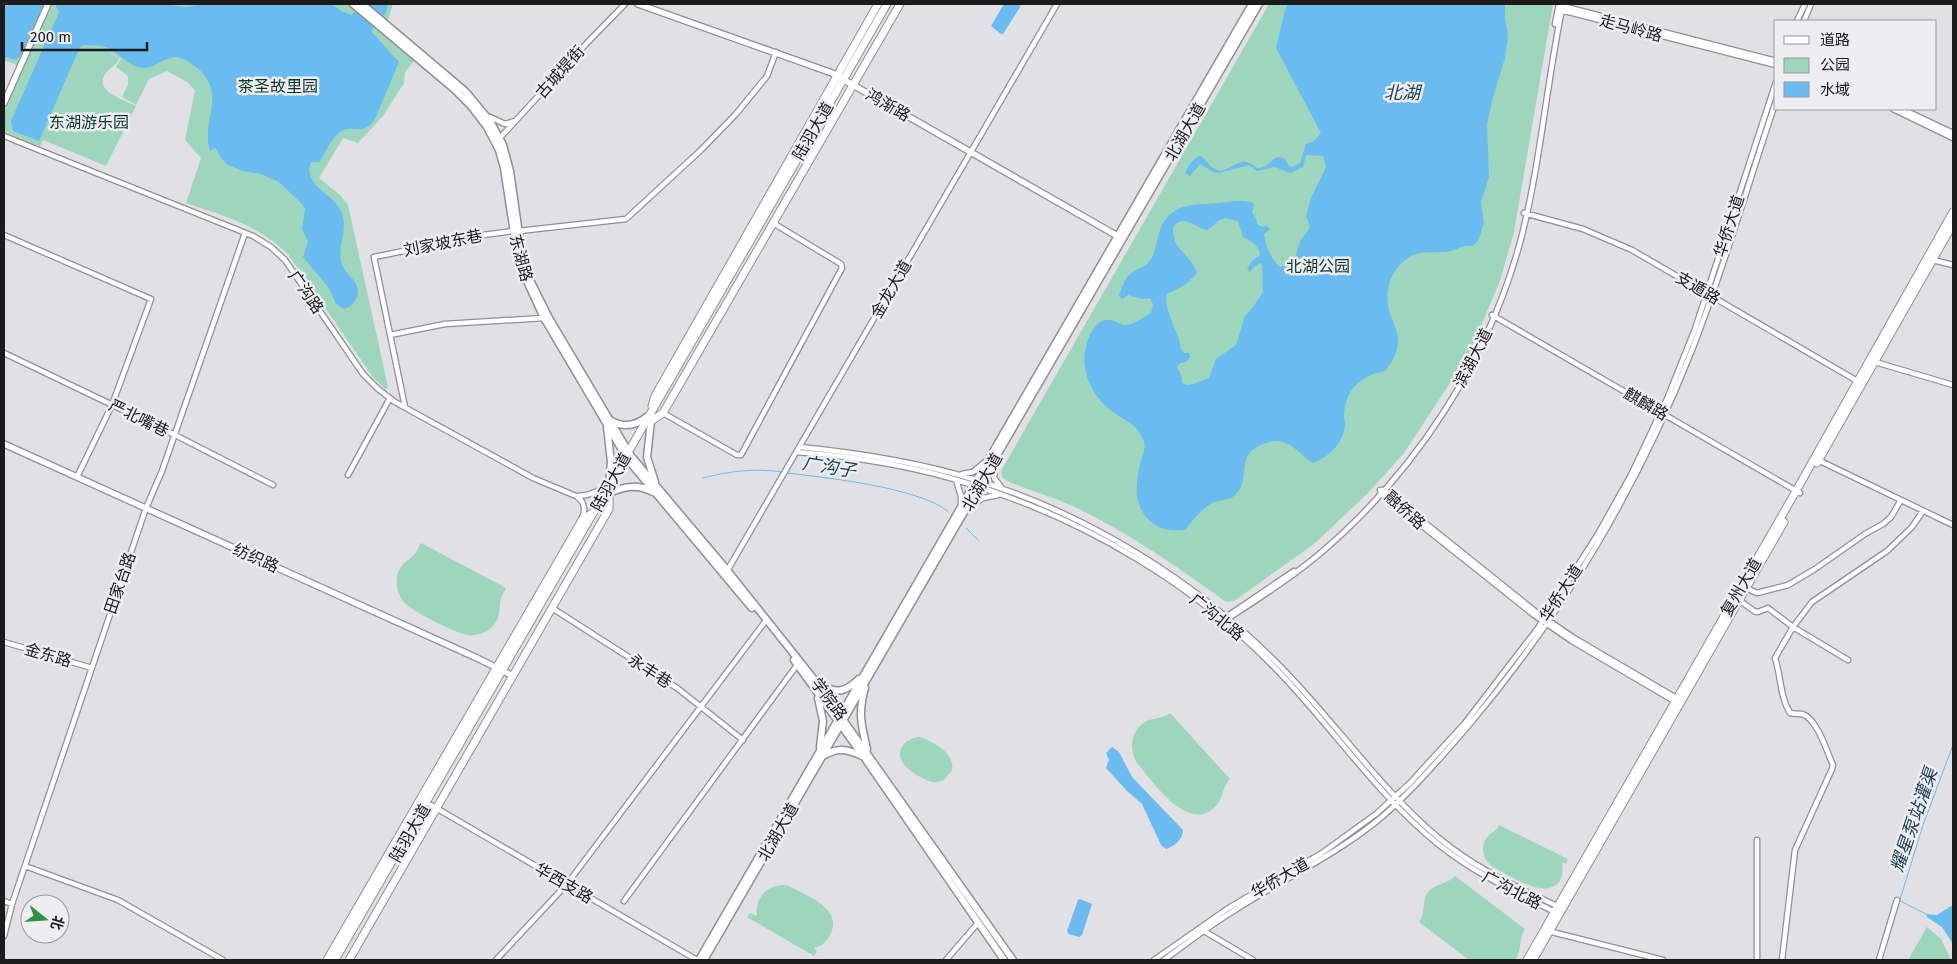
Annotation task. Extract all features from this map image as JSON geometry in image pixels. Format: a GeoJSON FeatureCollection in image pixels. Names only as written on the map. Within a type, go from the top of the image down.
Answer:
{"type":"FeatureCollection","features":[{"type":"Feature","properties":{"kind":"main road"},"geometry":{"type":"LineString","coordinates":[[353,4],[423,59]]}},
{"type":"Feature","properties":{"kind":"main road"},"geometry":{"type":"LineString","coordinates":[[362,4],[423,59]]}},
{"type":"Feature","properties":{"kind":"main road"},"geometry":{"type":"LineString","coordinates":[[327,960],[505,672],[552,608],[609,509],[611,462],[608,422],[622,425],[636,424],[663,413],[773,223],[845,80],[846,60],[878,4]]}},
{"type":"Feature","properties":{"kind":"main road","name":"陆羽大道"},"geometry":{"type":"LineString","coordinates":[[335,960],[505,672],[887,4]]}},
{"type":"Feature","properties":{"kind":"main road","name":"陆羽大道"},"geometry":{"type":"LineString","coordinates":[[845,80],[891,4]]}},
{"type":"Feature","properties":{"kind":"main road"},"geometry":{"type":"LineString","coordinates":[[656,491],[648,457],[654,396],[845,80],[865,64],[900,4]]}},
{"type":"Feature","properties":{"kind":"main road","name":"北湖大道"},"geometry":{"type":"LineString","coordinates":[[698,960],[841,720],[994,456],[1252,4]]}},
{"type":"Feature","properties":{"kind":"main road","name":"北湖大道"},"geometry":{"type":"LineString","coordinates":[[1120,238],[1259,4]]}},
{"type":"Feature","properties":{"kind":"main road","name":"东湖路"},"geometry":{"type":"LineString","coordinates":[[423,59],[465,91],[484,113],[498,140],[510,171],[516,231],[524,275],[544,318],[628,456]]}},
{"type":"Feature","properties":{"kind":"main road","name":"东湖路"},"geometry":{"type":"LineString","coordinates":[[423,59],[468,103],[498,140]]}},
{"type":"Feature","properties":{"kind":"main road","name":"复州大道"},"geometry":{"type":"LineString","coordinates":[[1533,960],[1547,931],[1860,383],[1953,212]]}},
{"type":"Feature","properties":{"kind":"main road","name":"复州大道"},"geometry":{"type":"LineString","coordinates":[[1860,383],[1875,362],[1953,224]]}},
{"type":"Feature","properties":{"kind":"main road","name":"东湖路"},"geometry":{"type":"LineString","coordinates":[[516,231],[534,290],[608,422]]}},
{"type":"Feature","properties":{"kind":"main road","name":"学院路"},"geometry":{"type":"LineString","coordinates":[[628,456],[726,573],[815,685],[1013,960]]}},
{"type":"Feature","properties":{"kind":"main road"},"geometry":{"type":"LineString","coordinates":[[609,490],[637,486],[656,491]]}},
{"type":"Feature","properties":{"kind":"main road","name":"陆羽大道"},"geometry":{"type":"LineString","coordinates":[[505,672],[595,511],[609,490]]}},
{"type":"Feature","properties":{"kind":"main road","name":"复州大道"},"geometry":{"type":"LineString","coordinates":[[1678,701],[1746,588],[1798,492]]}},
{"type":"Feature","properties":{"kind":"main road"},"geometry":{"type":"LineString","coordinates":[[349,960],[434,807],[582,520],[595,511]]}},
{"type":"Feature","properties":{"kind":"main road","name":"学院路"},"geometry":{"type":"LineString","coordinates":[[726,573],[797,665],[815,685]]}},
{"type":"Feature","properties":{"kind":"main road"},"geometry":{"type":"LineString","coordinates":[[815,685],[839,692],[850,688],[867,675]]}},
{"type":"Feature","properties":{"kind":"main road"},"geometry":{"type":"LineString","coordinates":[[815,685],[822,715],[820,755],[840,749],[866,755],[860,713],[867,675]]}},
{"type":"Feature","properties":{"kind":"main road","name":"北湖大道"},"geometry":{"type":"LineString","coordinates":[[704,960],[820,755]]}},
{"type":"Feature","properties":{"kind":"main road","name":"学院路"},"geometry":{"type":"LineString","coordinates":[[866,755],[1004,960]]}},
{"type":"Feature","properties":{"kind":"main road","name":"陆羽大道"},"geometry":{"type":"LineString","coordinates":[[341,960],[434,807]]}},
{"type":"Feature","properties":{"kind":"main road","name":"复州大道"},"geometry":{"type":"LineString","coordinates":[[1527,960],[1547,931]]}},
{"type":"Feature","properties":{"kind":"street"},"geometry":{"type":"LineString","coordinates":[[4,103],[48,4]]}},
{"type":"Feature","properties":{"kind":"street","name":"古城堤街"},"geometry":{"type":"LineString","coordinates":[[498,140],[625,4]]}},
{"type":"Feature","properties":{"kind":"street","name":"鸿渐路"},"geometry":{"type":"LineString","coordinates":[[638,4],[776,52],[845,80],[1120,238]]}},
{"type":"Feature","properties":{"kind":"street","name":"金龙大道"},"geometry":{"type":"LineString","coordinates":[[726,573],[1057,4]]}},
{"type":"Feature","properties":{"kind":"street"},"geometry":{"type":"LineString","coordinates":[[1797,20],[1805,4]]}},
{"type":"Feature","properties":{"kind":"street"},"geometry":{"type":"LineString","coordinates":[[1804,20],[1811,4]]}},
{"type":"Feature","properties":{"kind":"street","name":"走马岭路"},"geometry":{"type":"LineString","coordinates":[[1561,6],[1774,60]]}},
{"type":"Feature","properties":{"kind":"street","name":"走马岭路"},"geometry":{"type":"LineString","coordinates":[[1561,6],[1774,64]]}},
{"type":"Feature","properties":{"kind":"street","name":"滨湖大道"},"geometry":{"type":"LineString","coordinates":[[1225,619],[1288,578],[1351,525],[1414,454],[1444,411],[1472,363],[1510,272],[1526,213],[1561,6]]}},
{"type":"Feature","properties":{"kind":"street","name":"刘家坡东巷"},"geometry":{"type":"LineString","coordinates":[[390,336],[374,257],[482,235],[626,219],[701,150],[736,114],[767,76],[776,52]]}},
{"type":"Feature","properties":{"kind":"street","name":"华侨大道"},"geometry":{"type":"LineString","coordinates":[[1709,294],[1774,88]]}},
{"type":"Feature","properties":{"kind":"street","name":"华侨大道"},"geometry":{"type":"LineString","coordinates":[[1164,960],[1236,909],[1331,854],[1371,825],[1480,712],[1512,671],[1545,621],[1607,518],[1663,413],[1709,294],[1774,107]]}},
{"type":"Feature","properties":{"kind":"street"},"geometry":{"type":"LineString","coordinates":[[1895,110],[1953,138]]}},
{"type":"Feature","properties":{"kind":"street"},"geometry":{"type":"LineString","coordinates":[[1904,110],[1953,133]]}},
{"type":"Feature","properties":{"kind":"street"},"geometry":{"type":"LineString","coordinates":[[484,113],[501,123],[511,123],[518,118]]}},
{"type":"Feature","properties":{"kind":"street","name":"广沟路"},"geometry":{"type":"LineString","coordinates":[[4,136],[245,233],[263,242],[279,253],[364,374],[378,389],[405,407],[533,478],[576,496]]}},
{"type":"Feature","properties":{"kind":"street","name":"支遁路"},"geometry":{"type":"LineString","coordinates":[[1526,213],[1575,226],[1640,254],[1860,383]]}},
{"type":"Feature","properties":{"kind":"street"},"geometry":{"type":"LineString","coordinates":[[663,413],[737,455],[741,455],[842,268],[841,264],[773,223]]}},
{"type":"Feature","properties":{"kind":"street","name":"田家台路"},"geometry":{"type":"LineString","coordinates":[[4,936],[12,904],[146,508],[175,435],[245,233]]}},
{"type":"Feature","properties":{"kind":"street"},"geometry":{"type":"LineString","coordinates":[[4,235],[151,299],[112,405],[77,477]]}},
{"type":"Feature","properties":{"kind":"street"},"geometry":{"type":"LineString","coordinates":[[1933,260],[1953,265]]}},
{"type":"Feature","properties":{"kind":"street","name":"麒麟路"},"geometry":{"type":"LineString","coordinates":[[1493,316],[1798,492]]}},
{"type":"Feature","properties":{"kind":"street"},"geometry":{"type":"LineString","coordinates":[[405,407],[390,336],[444,324],[544,318]]}},
{"type":"Feature","properties":{"kind":"street","name":"严北嘴巷"},"geometry":{"type":"LineString","coordinates":[[4,353],[175,435],[273,485]]}},
{"type":"Feature","properties":{"kind":"street"},"geometry":{"type":"LineString","coordinates":[[1875,362],[1953,385]]}},
{"type":"Feature","properties":{"kind":"street"},"geometry":{"type":"LineString","coordinates":[[348,476],[390,398]]}},
{"type":"Feature","properties":{"kind":"street","name":"纺织路"},"geometry":{"type":"LineString","coordinates":[[4,444],[505,672]]}},
{"type":"Feature","properties":{"kind":"street","name":"广沟北路"},"geometry":{"type":"LineString","coordinates":[[799,449],[890,459],[978,483],[1058,517],[1114,546],[1160,574],[1225,619],[1296,689],[1396,800],[1434,834],[1471,862],[1559,910]]}},
{"type":"Feature","properties":{"kind":"street"},"geometry":{"type":"LineString","coordinates":[[994,456],[973,472],[957,477],[963,508],[983,498],[1005,493]]}},
{"type":"Feature","properties":{"kind":"street"},"geometry":{"type":"LineString","coordinates":[[994,456],[994,478],[1005,493]]}},
{"type":"Feature","properties":{"kind":"street"},"geometry":{"type":"LineString","coordinates":[[1817,459],[1953,525]]}},
{"type":"Feature","properties":{"kind":"street"},"geometry":{"type":"LineString","coordinates":[[576,496],[609,490]]}},
{"type":"Feature","properties":{"kind":"street","name":"融侨路"},"geometry":{"type":"LineString","coordinates":[[1382,491],[1545,621],[1678,701]]}},
{"type":"Feature","properties":{"kind":"street"},"geometry":{"type":"LineString","coordinates":[[576,496],[584,505],[582,520]]}},
{"type":"Feature","properties":{"kind":"street"},"geometry":{"type":"LineString","coordinates":[[1746,588],[1757,592],[1788,585],[1883,524],[1891,517],[1900,500]]}},
{"type":"Feature","properties":{"kind":"street"},"geometry":{"type":"LineString","coordinates":[[1782,960],[1796,850],[1833,764],[1819,732],[1809,719],[1803,714],[1790,713],[1781,691],[1779,670],[1775,658],[1793,627],[1812,602],[1887,551],[1912,527],[1923,511]]}},
{"type":"Feature","properties":{"kind":"street"},"geometry":{"type":"LineString","coordinates":[[1739,600],[1754,611],[1758,612],[1768,608],[1793,627],[1848,660]]}},
{"type":"Feature","properties":{"kind":"street","name":"永丰巷"},"geometry":{"type":"LineString","coordinates":[[552,608],[669,683],[743,740]]}},
{"type":"Feature","properties":{"kind":"street"},"geometry":{"type":"LineString","coordinates":[[496,960],[567,884],[764,623]]}},
{"type":"Feature","properties":{"kind":"street","name":"金东路"},"geometry":{"type":"LineString","coordinates":[[4,642],[92,668]]}},
{"type":"Feature","properties":{"kind":"street"},"geometry":{"type":"LineString","coordinates":[[624,901],[797,665]]}},
{"type":"Feature","properties":{"kind":"street","name":"华侨大道"},"geometry":{"type":"LineString","coordinates":[[1154,960],[1227,908],[1335,845],[1396,800]]}},
{"type":"Feature","properties":{"kind":"street","name":"华西支路"},"geometry":{"type":"LineString","coordinates":[[434,807],[698,960]]}},
{"type":"Feature","properties":{"kind":"street"},"geometry":{"type":"LineString","coordinates":[[1757,840],[1757,960]]}},
{"type":"Feature","properties":{"kind":"street"},"geometry":{"type":"LineString","coordinates":[[25,866],[118,900],[224,960]]}},
{"type":"Feature","properties":{"kind":"street"},"geometry":{"type":"LineString","coordinates":[[1879,960],[1897,900]]}},
{"type":"Feature","properties":{"kind":"street"},"geometry":{"type":"LineString","coordinates":[[4,901],[12,904]]}},
{"type":"Feature","properties":{"kind":"street"},"geometry":{"type":"LineString","coordinates":[[946,960],[978,924]]}},
{"type":"Feature","properties":{"kind":"street"},"geometry":{"type":"LineString","coordinates":[[1204,931],[1253,960]]}},
{"type":"Feature","properties":{"kind":"street"},"geometry":{"type":"LineString","coordinates":[[1547,931],[1663,960]]}},
{"type":"Feature","properties":{"kind":"green space","name":"茶圣故里园"},"geometry":{"type":"Polygon","coordinates":[[[4,4],[347,4],[351,7],[354,4],[393,4],[383,35],[414,61],[405,72],[404,83],[383,116],[358,143],[343,138],[319,178],[341,196],[348,205],[388,387],[385,389],[373,377],[288,254],[264,235],[240,222],[186,203],[201,158],[185,140],[195,90],[187,82],[167,71],[149,79],[136,105],[122,97],[128,85],[128,76],[116,67],[121,59],[106,50],[119,59],[106,73],[103,85],[106,90],[118,98],[136,106],[106,166],[43,140],[40,147],[4,132],[4,111],[23,68],[4,60],[4,4]]]}},
{"type":"Feature","properties":{"kind":"green space","name":"北湖公园"},"geometry":{"type":"Polygon","coordinates":[[[1269,4],[1553,4],[1514,232],[1500,281],[1469,354],[1404,453],[1368,493],[1314,544],[1234,601],[1226,602],[1173,564],[1118,530],[1070,505],[1007,481],[1002,477],[1001,471],[1269,4]]]}},
{"type":"Feature","properties":{"kind":"green space"},"geometry":{"type":"Polygon","coordinates":[[[421,543],[506,588],[501,598],[498,618],[490,629],[477,635],[462,634],[424,616],[404,602],[399,595],[397,576],[400,568],[415,554],[421,543]]]}},
{"type":"Feature","properties":{"kind":"green space"},"geometry":{"type":"Polygon","coordinates":[[[1170,713],[1230,779],[1219,803],[1206,813],[1195,814],[1183,810],[1172,802],[1152,782],[1134,758],[1132,746],[1137,729],[1147,721],[1170,713]]]}},
{"type":"Feature","properties":{"kind":"green space"},"geometry":{"type":"Polygon","coordinates":[[[920,737],[943,749],[950,759],[952,770],[944,780],[929,781],[912,772],[903,763],[900,753],[903,745],[911,739],[920,737]]]}},
{"type":"Feature","properties":{"kind":"green space"},"geometry":{"type":"Polygon","coordinates":[[[1499,825],[1568,859],[1566,864],[1562,862],[1559,882],[1553,887],[1536,887],[1517,880],[1493,867],[1487,861],[1483,848],[1485,840],[1499,825]]]}},
{"type":"Feature","properties":{"kind":"green space"},"geometry":{"type":"Polygon","coordinates":[[[1455,876],[1525,929],[1515,960],[1469,960],[1419,922],[1428,892],[1455,876]]]}},
{"type":"Feature","properties":{"kind":"green space"},"geometry":{"type":"Polygon","coordinates":[[[783,885],[813,898],[827,909],[831,916],[833,924],[831,933],[824,943],[814,948],[817,951],[814,956],[747,917],[750,913],[757,916],[758,904],[762,894],[771,888],[783,885]]]}},
{"type":"Feature","properties":{"kind":"green space"},"geometry":{"type":"Polygon","coordinates":[[[1927,927],[1941,939],[1951,960],[1908,960],[1927,927]]]}},
{"type":"Feature","properties":{"kind":"water"},"geometry":{"type":"Polygon","coordinates":[[[4,4],[44,4],[21,55],[16,60],[4,57],[4,4]]]}},
{"type":"Feature","properties":{"kind":"water","name":"茶圣故里园"},"geometry":{"type":"Polygon","coordinates":[[[55,4],[163,4],[186,7],[203,4],[332,4],[341,11],[352,15],[361,4],[388,4],[386,12],[371,31],[399,62],[375,119],[366,128],[349,129],[340,132],[331,142],[319,162],[311,162],[309,170],[314,182],[336,203],[343,216],[344,230],[340,256],[341,262],[358,288],[356,299],[349,307],[344,309],[336,304],[329,288],[303,257],[308,241],[302,229],[305,209],[302,204],[279,182],[261,174],[243,171],[228,165],[215,148],[210,151],[208,129],[212,108],[211,87],[206,77],[187,61],[176,57],[151,67],[143,68],[133,65],[106,47],[83,45],[80,47],[39,141],[13,131],[11,121],[59,12],[55,4]]]}},
{"type":"Feature","properties":{"kind":"water"},"geometry":{"type":"Polygon","coordinates":[[[1004,4],[1020,4],[1020,7],[1003,34],[1001,34],[991,26],[1004,4]]]}},
{"type":"Feature","properties":{"kind":"water","name":"北湖"},"geometry":{"type":"Polygon","coordinates":[[[1288,4],[1505,4],[1508,35],[1505,58],[1487,124],[1489,177],[1481,202],[1484,223],[1478,241],[1473,246],[1464,246],[1448,252],[1413,255],[1406,259],[1395,271],[1389,286],[1388,303],[1398,337],[1396,353],[1385,371],[1362,380],[1351,391],[1345,406],[1345,423],[1342,436],[1330,453],[1313,463],[1293,447],[1283,442],[1270,442],[1256,447],[1246,459],[1241,487],[1235,496],[1208,505],[1185,530],[1164,529],[1151,522],[1139,505],[1137,479],[1144,449],[1143,439],[1134,426],[1113,412],[1099,399],[1089,383],[1085,365],[1086,346],[1096,325],[1102,321],[1111,320],[1127,325],[1151,313],[1153,304],[1150,298],[1142,299],[1128,295],[1122,299],[1119,296],[1124,282],[1129,275],[1148,263],[1163,223],[1175,211],[1181,208],[1236,201],[1253,203],[1252,213],[1256,218],[1257,224],[1262,227],[1267,226],[1270,229],[1264,234],[1267,248],[1274,260],[1280,267],[1290,263],[1295,257],[1301,240],[1310,226],[1306,216],[1311,198],[1326,167],[1323,156],[1306,155],[1303,167],[1290,173],[1275,167],[1257,171],[1249,165],[1219,173],[1213,172],[1200,164],[1190,176],[1185,173],[1189,165],[1198,156],[1201,156],[1214,169],[1221,171],[1240,162],[1247,162],[1257,168],[1261,168],[1277,157],[1284,158],[1289,166],[1293,167],[1300,163],[1306,144],[1314,141],[1321,133],[1276,48],[1288,4]],[[1226,218],[1219,220],[1208,230],[1181,221],[1173,227],[1175,242],[1191,261],[1197,273],[1185,285],[1167,294],[1166,299],[1181,349],[1184,353],[1189,353],[1190,356],[1187,362],[1180,363],[1177,367],[1182,377],[1182,383],[1187,385],[1209,378],[1216,359],[1236,345],[1245,316],[1263,292],[1262,265],[1260,263],[1250,272],[1247,269],[1252,261],[1260,255],[1258,249],[1243,237],[1238,221],[1226,218]]]}},
{"type":"Feature","properties":{"kind":"water"},"geometry":{"type":"Polygon","coordinates":[[[1112,747],[1119,752],[1132,777],[1183,830],[1180,840],[1172,846],[1166,849],[1161,845],[1142,804],[1106,768],[1109,760],[1106,753],[1112,747]]]}},
{"type":"Feature","properties":{"kind":"water"},"geometry":{"type":"Polygon","coordinates":[[[1080,899],[1092,904],[1082,935],[1079,937],[1069,934],[1067,931],[1080,899]]]}},
{"type":"Feature","properties":{"kind":"water"},"geometry":{"type":"Polygon","coordinates":[[[1953,906],[1953,944],[1942,927],[1927,917],[1926,914],[1937,915],[1953,906]]]}},
{"type":"Feature","properties":{"kind":"waterway","name":"广沟子"},"geometry":{"type":"LineString","coordinates":[[703,478],[743,471],[783,472]]}},
{"type":"Feature","properties":{"kind":"waterway","name":"广沟子"},"geometry":{"type":"LineString","coordinates":[[787,473],[848,481],[894,490],[934,503],[948,511]]}},
{"type":"Feature","properties":{"kind":"waterway","name":"广沟子"},"geometry":{"type":"LineString","coordinates":[[966,528],[979,541]]}},
{"type":"Feature","properties":{"kind":"waterway","name":"耀星泵站灌渠"},"geometry":{"type":"LineString","coordinates":[[1899,903],[1923,825],[1953,745]]}},
{"type":"Feature","properties":{"kind":"waterway"},"geometry":{"type":"LineString","coordinates":[[1900,901],[1926,914]]}},
{"type":"Feature","properties":{"kind":"park label","name":"东湖游乐园"},"geometry":{"type":"Point","coordinates":[89,122]}}]}
